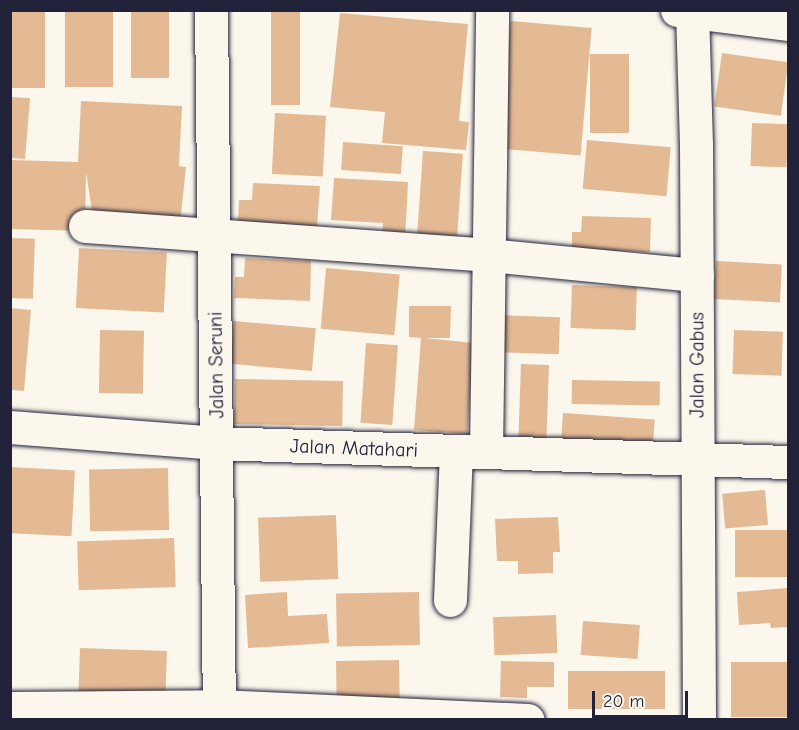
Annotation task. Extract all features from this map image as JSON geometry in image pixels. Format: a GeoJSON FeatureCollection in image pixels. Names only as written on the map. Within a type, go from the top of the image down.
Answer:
{"type":"FeatureCollection","features":[{"type":"Feature","properties":{"kind":"street","name":"Jalan Seruni"},"geometry":{"type":"LineString","coordinates":[[211,10],[219,713]]}},
{"type":"Feature","properties":{"kind":"street"},"geometry":{"type":"LineString","coordinates":[[450,600],[471,451],[488,255],[492,10]]}},
{"type":"Feature","properties":{"kind":"street"},"geometry":{"type":"LineString","coordinates":[[687,11],[789,24]]}},
{"type":"Feature","properties":{"kind":"street","name":"Jalan Gabus"},"geometry":{"type":"LineString","coordinates":[[687,11],[697,275],[699,720]]}},
{"type":"Feature","properties":{"kind":"street"},"geometry":{"type":"LineString","coordinates":[[85,226],[488,255],[697,275]]}},
{"type":"Feature","properties":{"kind":"street","name":"Jalan Matahari"},"geometry":{"type":"LineString","coordinates":[[10,427],[217,443],[698,461],[789,462]]}},
{"type":"Feature","properties":{"kind":"street"},"geometry":{"type":"LineString","coordinates":[[10,708],[528,720]]}},
{"type":"Feature","properties":{"kind":"building"},"geometry":{"type":"Polygon","coordinates":[[[10,10],[45,10],[45,88],[10,88],[10,10]]]}},
{"type":"Feature","properties":{"kind":"building"},"geometry":{"type":"Polygon","coordinates":[[[65,10],[113,10],[113,87],[65,87],[65,10]]]}},
{"type":"Feature","properties":{"kind":"building"},"geometry":{"type":"Polygon","coordinates":[[[131,10],[169,10],[169,78],[131,78],[131,10]]]}},
{"type":"Feature","properties":{"kind":"building"},"geometry":{"type":"Polygon","coordinates":[[[271,10],[300,10],[300,105],[271,105],[271,10]]]}},
{"type":"Feature","properties":{"kind":"building"},"geometry":{"type":"Polygon","coordinates":[[[340,13],[468,24],[459,121],[469,122],[466,150],[382,143],[385,112],[330,107],[340,13]]]}},
{"type":"Feature","properties":{"kind":"building"},"geometry":{"type":"Polygon","coordinates":[[[511,21],[592,28],[581,156],[500,149],[511,21]]]}},
{"type":"Feature","properties":{"kind":"building"},"geometry":{"type":"Polygon","coordinates":[[[722,53],[788,62],[781,116],[714,106],[722,53]]]}},
{"type":"Feature","properties":{"kind":"building"},"geometry":{"type":"Polygon","coordinates":[[[590,54],[629,54],[629,133],[590,133],[590,54]]]}},
{"type":"Feature","properties":{"kind":"building"},"geometry":{"type":"Polygon","coordinates":[[[10,97],[30,98],[25,159],[10,158],[10,97]]]}},
{"type":"Feature","properties":{"kind":"building"},"geometry":{"type":"Polygon","coordinates":[[[81,101],[182,106],[179,166],[186,167],[180,224],[93,217],[86,172],[85,231],[10,229],[10,160],[78,162],[81,101]]]}},
{"type":"Feature","properties":{"kind":"building"},"geometry":{"type":"Polygon","coordinates":[[[275,113],[326,116],[323,177],[272,174],[275,113]]]}},
{"type":"Feature","properties":{"kind":"building"},"geometry":{"type":"Polygon","coordinates":[[[752,123],[788,124],[786,167],[750,166],[752,123]]]}},
{"type":"Feature","properties":{"kind":"building"},"geometry":{"type":"Polygon","coordinates":[[[587,140],[671,147],[666,196],[583,189],[587,140]]]}},
{"type":"Feature","properties":{"kind":"building"},"geometry":{"type":"Polygon","coordinates":[[[343,142],[403,146],[401,174],[341,170],[343,142]]]}},
{"type":"Feature","properties":{"kind":"building"},"geometry":{"type":"Polygon","coordinates":[[[423,151],[463,154],[456,250],[416,247],[423,151]]]}},
{"type":"Feature","properties":{"kind":"building"},"geometry":{"type":"Polygon","coordinates":[[[334,178],[408,182],[405,241],[382,240],[383,223],[331,220],[334,178]]]}},
{"type":"Feature","properties":{"kind":"building"},"geometry":{"type":"Polygon","coordinates":[[[253,183],[320,186],[317,226],[238,222],[239,200],[252,200],[253,183]]]}},
{"type":"Feature","properties":{"kind":"building"},"geometry":{"type":"Polygon","coordinates":[[[582,216],[651,218],[650,252],[572,250],[572,232],[581,232],[582,216]]]}},
{"type":"Feature","properties":{"kind":"building"},"geometry":{"type":"Polygon","coordinates":[[[10,238],[35,239],[33,299],[10,298],[10,238]]]}},
{"type":"Feature","properties":{"kind":"building"},"geometry":{"type":"Polygon","coordinates":[[[79,248],[167,253],[164,313],[76,308],[79,248]]]}},
{"type":"Feature","properties":{"kind":"building"},"geometry":{"type":"Polygon","coordinates":[[[245,258],[311,261],[310,301],[234,298],[235,277],[244,277],[245,258]]]}},
{"type":"Feature","properties":{"kind":"building"},"geometry":{"type":"Polygon","coordinates":[[[716,261],[782,264],[780,302],[714,299],[716,261]]]}},
{"type":"Feature","properties":{"kind":"building"},"geometry":{"type":"Polygon","coordinates":[[[326,268],[400,274],[394,335],[321,329],[326,268]]]}},
{"type":"Feature","properties":{"kind":"building"},"geometry":{"type":"Polygon","coordinates":[[[572,285],[637,287],[635,330],[570,328],[572,285]]]}},
{"type":"Feature","properties":{"kind":"building"},"geometry":{"type":"Polygon","coordinates":[[[409,306],[451,306],[450,338],[425,338],[474,343],[467,434],[414,430],[421,338],[409,337],[409,306]]]}},
{"type":"Feature","properties":{"kind":"building"},"geometry":{"type":"Polygon","coordinates":[[[10,308],[31,310],[24,391],[10,390],[10,308]]]}},
{"type":"Feature","properties":{"kind":"building"},"geometry":{"type":"Polygon","coordinates":[[[493,315],[560,317],[559,354],[492,352],[493,315]]]}},
{"type":"Feature","properties":{"kind":"building"},"geometry":{"type":"Polygon","coordinates":[[[234,321],[316,328],[312,371],[230,364],[234,321]]]}},
{"type":"Feature","properties":{"kind":"building"},"geometry":{"type":"Polygon","coordinates":[[[100,330],[144,331],[143,394],[99,393],[100,330]]]}},
{"type":"Feature","properties":{"kind":"building"},"geometry":{"type":"Polygon","coordinates":[[[734,330],[783,332],[781,376],[732,374],[734,330]]]}},
{"type":"Feature","properties":{"kind":"building"},"geometry":{"type":"Polygon","coordinates":[[[366,343],[398,345],[392,425],[360,423],[366,343]]]}},
{"type":"Feature","properties":{"kind":"building"},"geometry":{"type":"Polygon","coordinates":[[[521,364],[549,365],[546,442],[518,441],[521,364]]]}},
{"type":"Feature","properties":{"kind":"building"},"geometry":{"type":"Polygon","coordinates":[[[235,379],[343,381],[342,426],[234,424],[235,379]]]}},
{"type":"Feature","properties":{"kind":"building"},"geometry":{"type":"Polygon","coordinates":[[[572,380],[660,382],[660,406],[572,404],[572,380]]]}},
{"type":"Feature","properties":{"kind":"building"},"geometry":{"type":"Polygon","coordinates":[[[563,413],[655,419],[653,447],[561,441],[563,413]]]}},
{"type":"Feature","properties":{"kind":"building"},"geometry":{"type":"Polygon","coordinates":[[[10,467],[75,470],[71,536],[10,533],[10,467]]]}},
{"type":"Feature","properties":{"kind":"building"},"geometry":{"type":"Polygon","coordinates":[[[168,468],[169,530],[90,531],[89,469],[168,468]]]}},
{"type":"Feature","properties":{"kind":"building"},"geometry":{"type":"Polygon","coordinates":[[[765,490],[768,525],[725,529],[722,494],[765,490]]]}},
{"type":"Feature","properties":{"kind":"building"},"geometry":{"type":"Polygon","coordinates":[[[336,515],[338,579],[260,582],[258,518],[336,515]]]}},
{"type":"Feature","properties":{"kind":"building"},"geometry":{"type":"Polygon","coordinates":[[[558,517],[560,552],[553,552],[553,573],[518,574],[518,561],[497,561],[495,519],[558,517]]]}},
{"type":"Feature","properties":{"kind":"building"},"geometry":{"type":"Polygon","coordinates":[[[735,530],[788,530],[788,577],[735,577],[735,530]]]}},
{"type":"Feature","properties":{"kind":"building"},"geometry":{"type":"Polygon","coordinates":[[[174,538],[176,587],[79,590],[77,541],[174,538]]]}},
{"type":"Feature","properties":{"kind":"building"},"geometry":{"type":"Polygon","coordinates":[[[788,588],[788,627],[771,628],[770,623],[739,625],[737,592],[788,588]]]}},
{"type":"Feature","properties":{"kind":"building"},"geometry":{"type":"Polygon","coordinates":[[[287,592],[288,616],[327,614],[329,643],[248,648],[245,595],[287,592]]]}},
{"type":"Feature","properties":{"kind":"building"},"geometry":{"type":"Polygon","coordinates":[[[419,592],[420,645],[337,646],[336,593],[419,592]]]}},
{"type":"Feature","properties":{"kind":"building"},"geometry":{"type":"Polygon","coordinates":[[[556,615],[557,653],[494,655],[493,617],[556,615]]]}},
{"type":"Feature","properties":{"kind":"building"},"geometry":{"type":"Polygon","coordinates":[[[583,621],[640,625],[637,659],[581,655],[583,621]]]}},
{"type":"Feature","properties":{"kind":"building"},"geometry":{"type":"Polygon","coordinates":[[[80,648],[167,651],[165,696],[78,693],[80,648]]]}},
{"type":"Feature","properties":{"kind":"building"},"geometry":{"type":"Polygon","coordinates":[[[399,660],[400,701],[337,702],[336,661],[399,660]]]}},
{"type":"Feature","properties":{"kind":"building"},"geometry":{"type":"Polygon","coordinates":[[[501,661],[554,662],[554,687],[527,687],[527,698],[500,697],[501,661]]]}},
{"type":"Feature","properties":{"kind":"building"},"geometry":{"type":"Polygon","coordinates":[[[731,662],[788,662],[788,717],[731,717],[731,662]]]}},
{"type":"Feature","properties":{"kind":"building"},"geometry":{"type":"Polygon","coordinates":[[[568,671],[665,671],[665,709],[568,709],[568,671]]]}}]}
